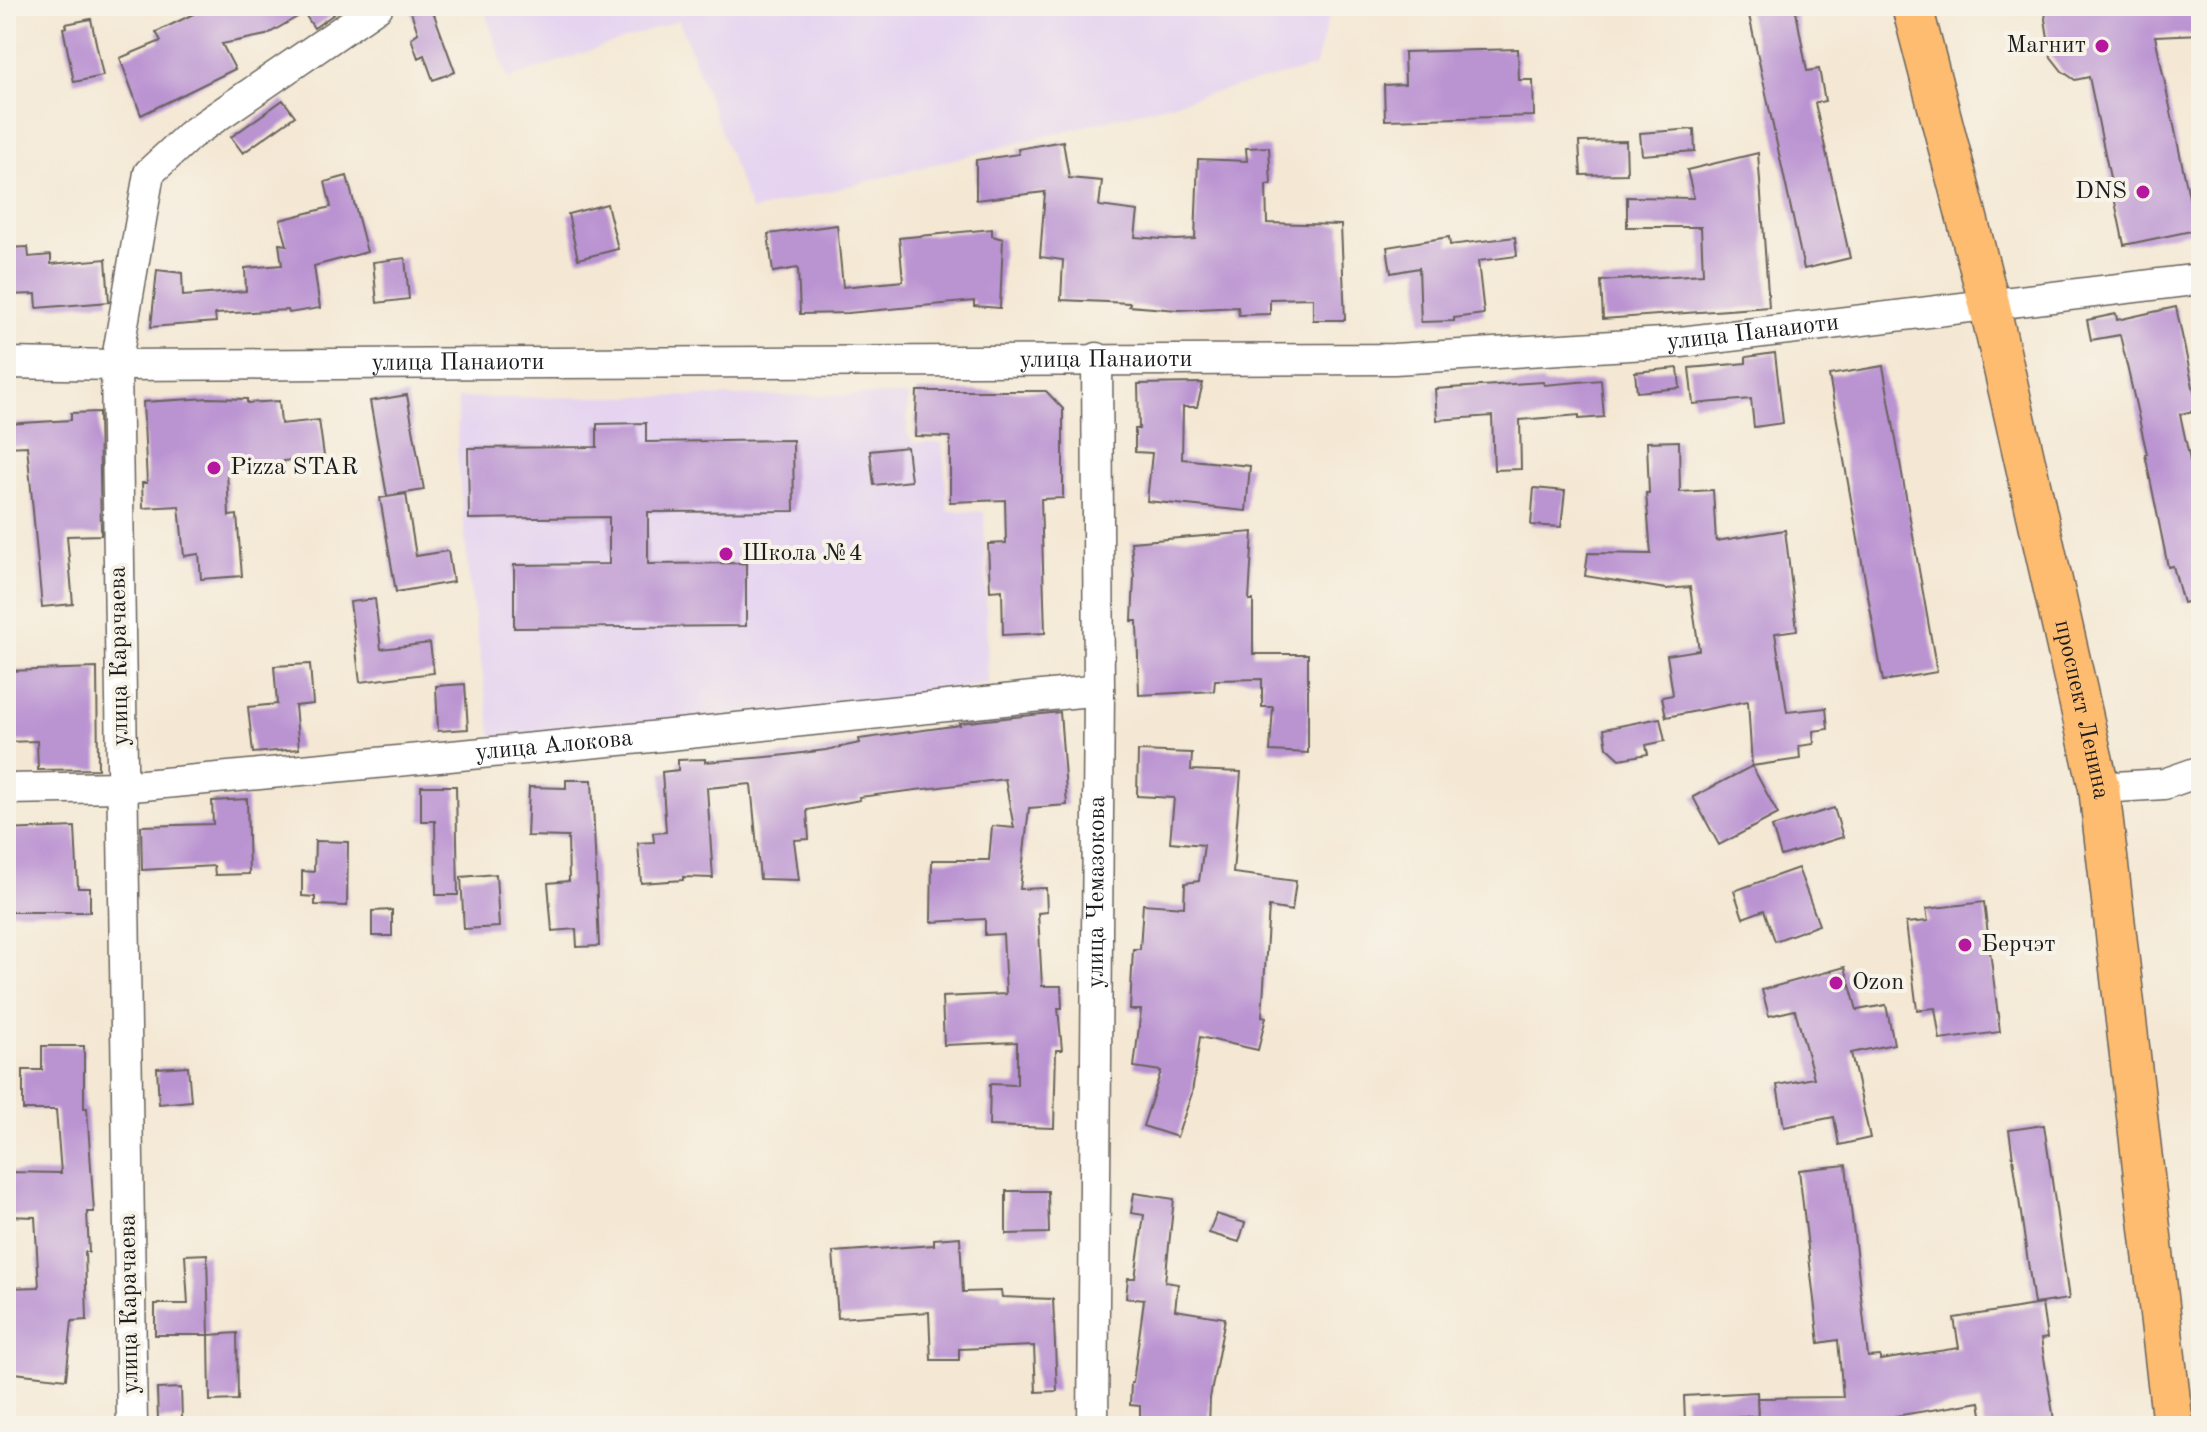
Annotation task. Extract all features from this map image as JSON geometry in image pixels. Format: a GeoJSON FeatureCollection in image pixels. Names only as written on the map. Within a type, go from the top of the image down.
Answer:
{"type":"FeatureCollection","features":[{"type":"Feature","properties":{"kind":"main road","name":"проспект Ленина"},"geometry":{"type":"LineString","coordinates":[[1912,6],[1989,303],[2099,788],[2173,1426]]}},
{"type":"Feature","properties":{"kind":"street","name":"улица Карачаева"},"geometry":{"type":"LineString","coordinates":[[132,1426],[116,365],[149,173],[190,135],[378,6]]}},
{"type":"Feature","properties":{"kind":"street","name":"улица Панаиоти"},"geometry":{"type":"LineString","coordinates":[[6,363],[1394,359],[1665,343],[2201,279]]}},
{"type":"Feature","properties":{"kind":"street","name":"улица Чемазокова"},"geometry":{"type":"LineString","coordinates":[[1093,1426],[1099,690],[1097,358]]}},
{"type":"Feature","properties":{"kind":"street","name":"улица Алокова"},"geometry":{"type":"LineString","coordinates":[[6,789],[122,787],[1099,690]]}},
{"type":"Feature","properties":{"kind":"street"},"geometry":{"type":"LineString","coordinates":[[2099,788],[2164,784],[2201,771]]}},
{"type":"Feature","properties":{"kind":"shaded area"},"geometry":{"type":"Polygon","coordinates":[[[483,6],[1332,6],[1315,67],[751,211],[679,20],[508,79],[483,6]]]}},
{"type":"Feature","properties":{"kind":"shaded area","name":"Школа №4"},"geometry":{"type":"Polygon","coordinates":[[[908,395],[907,433],[913,443],[942,443],[948,511],[984,512],[988,684],[796,715],[492,738],[469,579],[457,452],[458,398],[908,395]]]}},
{"type":"Feature","properties":{"kind":"building"},"geometry":{"type":"Polygon","coordinates":[[[210,6],[329,6],[334,14],[314,28],[304,13],[266,35],[222,44],[235,69],[141,115],[120,58],[161,41],[156,32],[210,6]]]}},
{"type":"Feature","properties":{"kind":"building"},"geometry":{"type":"Polygon","coordinates":[[[431,6],[455,72],[433,80],[424,55],[418,58],[411,38],[418,33],[411,12],[431,6]]]}},
{"type":"Feature","properties":{"kind":"building"},"geometry":{"type":"Polygon","coordinates":[[[1747,6],[1795,6],[1807,71],[1819,69],[1825,101],[1815,103],[1850,258],[1804,269],[1747,6]]]}},
{"type":"Feature","properties":{"kind":"building"},"geometry":{"type":"Polygon","coordinates":[[[2047,6],[2201,6],[2201,34],[2155,36],[2196,230],[2124,245],[2089,77],[2075,80],[2062,71],[2051,57],[2045,19],[2047,6]]]}},
{"type":"Feature","properties":{"kind":"building"},"geometry":{"type":"Polygon","coordinates":[[[91,19],[103,76],[74,82],[63,28],[67,27],[66,24],[91,19]]]}},
{"type":"Feature","properties":{"kind":"building"},"geometry":{"type":"Polygon","coordinates":[[[1518,49],[1519,80],[1533,80],[1534,116],[1385,120],[1384,85],[1405,84],[1404,52],[1518,49]]]}},
{"type":"Feature","properties":{"kind":"building"},"geometry":{"type":"Polygon","coordinates":[[[283,100],[295,116],[243,153],[231,137],[283,100]]]}},
{"type":"Feature","properties":{"kind":"building"},"geometry":{"type":"Polygon","coordinates":[[[1694,129],[1695,151],[1642,155],[1640,133],[1694,129]]]}},
{"type":"Feature","properties":{"kind":"building"},"geometry":{"type":"Polygon","coordinates":[[[1063,141],[1069,178],[1102,181],[1099,206],[1138,211],[1135,237],[1176,240],[1195,239],[1198,159],[1247,161],[1246,148],[1269,147],[1271,184],[1266,185],[1267,223],[1341,225],[1345,320],[1313,320],[1313,298],[1270,299],[1270,314],[1239,315],[1238,307],[1178,310],[1129,306],[1130,303],[1061,300],[1063,260],[1040,257],[1045,192],[976,200],[976,160],[1019,154],[1018,149],[1063,141]]]}},
{"type":"Feature","properties":{"kind":"building"},"geometry":{"type":"Polygon","coordinates":[[[1626,141],[1627,174],[1581,175],[1579,142],[1626,141]]]}},
{"type":"Feature","properties":{"kind":"building"},"geometry":{"type":"Polygon","coordinates":[[[1758,153],[1769,307],[1603,319],[1601,281],[1703,274],[1701,227],[1627,227],[1627,197],[1694,198],[1687,170],[1758,153]]]}},
{"type":"Feature","properties":{"kind":"building"},"geometry":{"type":"Polygon","coordinates":[[[347,176],[367,252],[314,266],[320,308],[289,313],[288,310],[215,314],[216,322],[151,327],[157,270],[182,273],[183,296],[246,291],[245,268],[282,265],[279,244],[287,245],[280,220],[331,207],[325,182],[347,176]]]}},
{"type":"Feature","properties":{"kind":"building"},"geometry":{"type":"Polygon","coordinates":[[[607,204],[618,249],[578,259],[568,214],[607,204]]]}},
{"type":"Feature","properties":{"kind":"building"},"geometry":{"type":"Polygon","coordinates":[[[837,225],[843,287],[903,281],[899,238],[992,229],[992,236],[1003,239],[1000,308],[974,306],[974,301],[848,313],[800,314],[798,268],[773,272],[768,234],[837,225]]]}},
{"type":"Feature","properties":{"kind":"building"},"geometry":{"type":"Polygon","coordinates":[[[1449,237],[1450,245],[1515,237],[1517,256],[1478,261],[1484,314],[1454,318],[1454,321],[1421,322],[1419,268],[1391,273],[1387,247],[1449,237]]]}},
{"type":"Feature","properties":{"kind":"building"},"geometry":{"type":"Polygon","coordinates":[[[28,247],[29,257],[51,255],[51,264],[106,259],[109,302],[37,308],[36,294],[6,295],[6,248],[28,247]]]}},
{"type":"Feature","properties":{"kind":"building"},"geometry":{"type":"Polygon","coordinates":[[[405,258],[409,299],[377,303],[373,262],[405,258]]]}},
{"type":"Feature","properties":{"kind":"building"},"geometry":{"type":"Polygon","coordinates":[[[2176,307],[2198,410],[2180,414],[2201,512],[2201,598],[2183,603],[2173,566],[2168,567],[2120,335],[2091,340],[2087,320],[2116,314],[2117,320],[2176,307]]]}},
{"type":"Feature","properties":{"kind":"building"},"geometry":{"type":"Polygon","coordinates":[[[1775,353],[1783,423],[1754,427],[1751,399],[1693,404],[1689,368],[1746,363],[1746,357],[1775,353]]]}},
{"type":"Feature","properties":{"kind":"building"},"geometry":{"type":"Polygon","coordinates":[[[1883,366],[1937,672],[1883,681],[1829,375],[1883,366]]]}},
{"type":"Feature","properties":{"kind":"building"},"geometry":{"type":"Polygon","coordinates":[[[1678,368],[1680,388],[1637,392],[1635,372],[1678,368]]]}},
{"type":"Feature","properties":{"kind":"building"},"geometry":{"type":"Polygon","coordinates":[[[1601,380],[1604,417],[1579,419],[1579,415],[1520,420],[1521,469],[1494,470],[1492,416],[1437,420],[1435,389],[1601,380]]]}},
{"type":"Feature","properties":{"kind":"building"},"geometry":{"type":"Polygon","coordinates":[[[1203,383],[1197,407],[1183,407],[1182,459],[1250,466],[1246,511],[1147,501],[1152,453],[1135,452],[1135,429],[1139,429],[1138,384],[1203,383]]]}},
{"type":"Feature","properties":{"kind":"building"},"geometry":{"type":"Polygon","coordinates":[[[917,391],[1046,391],[1063,409],[1063,498],[1041,499],[1045,633],[1003,635],[1002,590],[990,591],[988,544],[1006,543],[1005,500],[950,502],[950,437],[915,436],[917,391]]]}},
{"type":"Feature","properties":{"kind":"building"},"geometry":{"type":"Polygon","coordinates":[[[407,395],[424,490],[387,496],[370,401],[407,395]]]}},
{"type":"Feature","properties":{"kind":"building"},"geometry":{"type":"Polygon","coordinates":[[[247,399],[247,403],[279,401],[281,424],[319,420],[324,456],[284,461],[284,464],[227,469],[229,516],[237,515],[242,576],[201,579],[199,554],[184,556],[179,506],[143,508],[142,483],[147,483],[143,402],[247,399]]]}},
{"type":"Feature","properties":{"kind":"building"},"geometry":{"type":"Polygon","coordinates":[[[99,412],[101,535],[67,536],[73,604],[42,607],[27,446],[6,447],[6,424],[71,420],[71,413],[99,412]]]}},
{"type":"Feature","properties":{"kind":"building"},"geometry":{"type":"Polygon","coordinates":[[[646,423],[646,442],[793,440],[794,511],[648,512],[648,564],[746,563],[746,626],[514,628],[514,565],[609,564],[609,517],[469,519],[468,448],[597,447],[597,424],[646,423]]]}},
{"type":"Feature","properties":{"kind":"building"},"geometry":{"type":"Polygon","coordinates":[[[1679,441],[1680,492],[1713,490],[1716,541],[1785,530],[1797,630],[1775,633],[1787,712],[1826,708],[1828,729],[1813,731],[1814,744],[1799,746],[1800,759],[1752,766],[1748,701],[1666,717],[1662,697],[1673,695],[1667,655],[1699,650],[1690,587],[1666,589],[1585,576],[1588,553],[1651,554],[1646,493],[1649,493],[1647,442],[1679,441]]]}},
{"type":"Feature","properties":{"kind":"building"},"geometry":{"type":"Polygon","coordinates":[[[907,447],[911,481],[874,485],[870,451],[907,447]]]}},
{"type":"Feature","properties":{"kind":"building"},"geometry":{"type":"Polygon","coordinates":[[[1534,488],[1565,491],[1561,527],[1531,525],[1534,488]]]}},
{"type":"Feature","properties":{"kind":"building"},"geometry":{"type":"Polygon","coordinates":[[[406,494],[416,556],[448,551],[453,582],[396,592],[380,498],[406,494]]]}},
{"type":"Feature","properties":{"kind":"building"},"geometry":{"type":"Polygon","coordinates":[[[1253,532],[1249,600],[1253,600],[1253,654],[1308,654],[1308,753],[1270,751],[1273,707],[1262,707],[1262,679],[1215,680],[1214,691],[1139,695],[1137,621],[1132,621],[1134,577],[1131,542],[1253,532]]]}},
{"type":"Feature","properties":{"kind":"building"},"geometry":{"type":"Polygon","coordinates":[[[375,599],[381,649],[430,643],[434,673],[360,682],[350,602],[375,599]]]}},
{"type":"Feature","properties":{"kind":"building"},"geometry":{"type":"Polygon","coordinates":[[[310,664],[313,704],[295,706],[299,749],[253,753],[248,707],[277,704],[274,666],[310,664]]]}},
{"type":"Feature","properties":{"kind":"building"},"geometry":{"type":"Polygon","coordinates":[[[97,668],[98,769],[38,770],[37,741],[6,742],[6,671],[97,668]]]}},
{"type":"Feature","properties":{"kind":"building"},"geometry":{"type":"Polygon","coordinates":[[[465,684],[468,729],[438,731],[436,686],[465,684]]]}},
{"type":"Feature","properties":{"kind":"building"},"geometry":{"type":"Polygon","coordinates":[[[1060,712],[1067,805],[1029,808],[1020,889],[1046,888],[1047,912],[1038,913],[1042,986],[1061,986],[1062,1008],[1058,1008],[1062,1050],[1056,1050],[1054,1128],[989,1126],[990,1084],[1017,1085],[1017,1042],[944,1045],[942,997],[1006,994],[1003,934],[985,935],[985,919],[931,922],[932,860],[989,860],[992,826],[1014,828],[1005,779],[859,797],[860,800],[807,810],[809,839],[794,840],[799,880],[760,879],[751,784],[707,788],[713,878],[683,877],[683,880],[641,883],[638,843],[654,842],[653,833],[666,832],[662,772],[678,770],[678,760],[705,759],[705,762],[826,750],[860,743],[859,739],[959,723],[1060,712]]]}},
{"type":"Feature","properties":{"kind":"building"},"geometry":{"type":"Polygon","coordinates":[[[1660,718],[1665,741],[1646,745],[1648,754],[1620,759],[1607,747],[1604,729],[1660,718]]]}},
{"type":"Feature","properties":{"kind":"building"},"geometry":{"type":"Polygon","coordinates":[[[1138,751],[1192,753],[1191,770],[1241,772],[1233,873],[1296,881],[1292,911],[1269,907],[1262,1016],[1266,1017],[1258,1050],[1200,1037],[1192,1093],[1177,1137],[1143,1126],[1161,1071],[1134,1067],[1141,1010],[1130,1010],[1133,949],[1140,949],[1143,904],[1184,907],[1185,883],[1199,881],[1204,845],[1170,842],[1174,798],[1137,796],[1138,751]]]}},
{"type":"Feature","properties":{"kind":"building"},"geometry":{"type":"Polygon","coordinates":[[[1752,766],[1778,814],[1719,845],[1693,797],[1752,766]]]}},
{"type":"Feature","properties":{"kind":"building"},"geometry":{"type":"Polygon","coordinates":[[[566,780],[592,780],[599,946],[577,947],[576,929],[552,931],[548,883],[569,881],[568,837],[527,836],[529,787],[566,788],[566,780]]]}},
{"type":"Feature","properties":{"kind":"building"},"geometry":{"type":"Polygon","coordinates":[[[421,786],[456,786],[458,895],[436,895],[435,821],[421,821],[421,786]]]}},
{"type":"Feature","properties":{"kind":"building"},"geometry":{"type":"Polygon","coordinates":[[[247,799],[249,874],[215,875],[214,866],[142,870],[141,826],[213,824],[212,801],[247,799]]]}},
{"type":"Feature","properties":{"kind":"building"},"geometry":{"type":"Polygon","coordinates":[[[1834,808],[1843,837],[1781,856],[1772,827],[1834,808]]]}},
{"type":"Feature","properties":{"kind":"building"},"geometry":{"type":"Polygon","coordinates":[[[75,827],[78,888],[90,888],[90,912],[6,912],[6,830],[75,827]]]}},
{"type":"Feature","properties":{"kind":"building"},"geometry":{"type":"Polygon","coordinates":[[[315,841],[348,842],[347,906],[315,905],[315,897],[302,896],[302,871],[314,872],[315,841]]]}},
{"type":"Feature","properties":{"kind":"building"},"geometry":{"type":"Polygon","coordinates":[[[1798,868],[1819,925],[1775,941],[1764,910],[1743,918],[1734,891],[1798,868]]]}},
{"type":"Feature","properties":{"kind":"building"},"geometry":{"type":"Polygon","coordinates":[[[496,874],[499,927],[464,929],[461,877],[496,874]]]}},
{"type":"Feature","properties":{"kind":"building"},"geometry":{"type":"Polygon","coordinates":[[[1984,902],[2000,1032],[1940,1040],[1935,1008],[1917,1010],[1906,923],[1928,921],[1926,909],[1984,902]]]}},
{"type":"Feature","properties":{"kind":"building"},"geometry":{"type":"Polygon","coordinates":[[[392,910],[392,936],[372,936],[372,911],[392,910]]]}},
{"type":"Feature","properties":{"kind":"building"},"geometry":{"type":"Polygon","coordinates":[[[1845,967],[1857,1010],[1886,1005],[1894,1044],[1851,1053],[1870,1138],[1839,1145],[1834,1117],[1784,1127],[1777,1085],[1814,1078],[1795,1010],[1769,1016],[1762,990],[1845,967]]]}},
{"type":"Feature","properties":{"kind":"building"},"geometry":{"type":"Polygon","coordinates":[[[42,1046],[84,1046],[84,1108],[87,1108],[94,1212],[87,1212],[87,1320],[72,1321],[66,1379],[6,1372],[6,1288],[39,1287],[35,1217],[6,1216],[6,1172],[61,1173],[56,1110],[23,1110],[23,1070],[42,1070],[42,1046]]]}},
{"type":"Feature","properties":{"kind":"building"},"geometry":{"type":"Polygon","coordinates":[[[188,1066],[191,1101],[159,1104],[157,1068],[188,1066]]]}},
{"type":"Feature","properties":{"kind":"building"},"geometry":{"type":"Polygon","coordinates":[[[2044,1125],[2069,1299],[2034,1304],[2009,1130],[2044,1125]]]}},
{"type":"Feature","properties":{"kind":"building"},"geometry":{"type":"Polygon","coordinates":[[[1846,1165],[1868,1357],[1880,1356],[1880,1360],[1959,1348],[1954,1318],[2042,1304],[2047,1338],[2041,1339],[2055,1426],[1984,1426],[1980,1402],[1895,1416],[1895,1422],[1860,1426],[1758,1426],[1757,1398],[1843,1397],[1838,1340],[1819,1343],[1799,1170],[1846,1165]]]}},
{"type":"Feature","properties":{"kind":"building"},"geometry":{"type":"Polygon","coordinates":[[[1006,1191],[1048,1191],[1049,1233],[1006,1234],[1006,1191]]]}},
{"type":"Feature","properties":{"kind":"building"},"geometry":{"type":"Polygon","coordinates":[[[1134,1193],[1174,1199],[1165,1282],[1178,1284],[1175,1310],[1225,1318],[1210,1398],[1209,1426],[1140,1426],[1140,1406],[1130,1405],[1144,1300],[1126,1298],[1128,1278],[1135,1278],[1144,1215],[1131,1213],[1134,1193]]]}},
{"type":"Feature","properties":{"kind":"building"},"geometry":{"type":"Polygon","coordinates":[[[1216,1214],[1245,1223],[1239,1242],[1209,1233],[1216,1214]]]}},
{"type":"Feature","properties":{"kind":"building"},"geometry":{"type":"Polygon","coordinates":[[[960,1237],[963,1292],[1001,1291],[1002,1297],[1053,1299],[1057,1391],[1036,1392],[1034,1346],[959,1349],[959,1360],[931,1360],[929,1312],[838,1318],[833,1252],[934,1245],[934,1239],[960,1237]]]}},
{"type":"Feature","properties":{"kind":"building"},"geometry":{"type":"Polygon","coordinates":[[[207,1254],[209,1335],[155,1335],[155,1304],[188,1304],[185,1255],[207,1254]]]}},
{"type":"Feature","properties":{"kind":"building"},"geometry":{"type":"Polygon","coordinates":[[[237,1333],[238,1400],[210,1401],[209,1335],[237,1333]]]}},
{"type":"Feature","properties":{"kind":"building"},"geometry":{"type":"Polygon","coordinates":[[[181,1388],[182,1419],[158,1420],[157,1389],[181,1388]]]}},
{"type":"Feature","properties":{"kind":"building"},"geometry":{"type":"Polygon","coordinates":[[[1757,1392],[1758,1416],[1685,1421],[1684,1396],[1757,1392]]]}},
{"type":"Feature","properties":{"kind":"place","name":"Магнит"},"geometry":{"type":"Point","coordinates":[2102,46]}},
{"type":"Feature","properties":{"kind":"place","name":"DNS"},"geometry":{"type":"Point","coordinates":[2143,192]}},
{"type":"Feature","properties":{"kind":"place","name":"Pizza STAR"},"geometry":{"type":"Point","coordinates":[214,468]}},
{"type":"Feature","properties":{"kind":"place","name":"Школа №4"},"geometry":{"type":"Point","coordinates":[726,554]}},
{"type":"Feature","properties":{"kind":"place","name":"Берчэт"},"geometry":{"type":"Point","coordinates":[1965,945]}},
{"type":"Feature","properties":{"kind":"place","name":"Ozon"},"geometry":{"type":"Point","coordinates":[1836,983]}}]}
